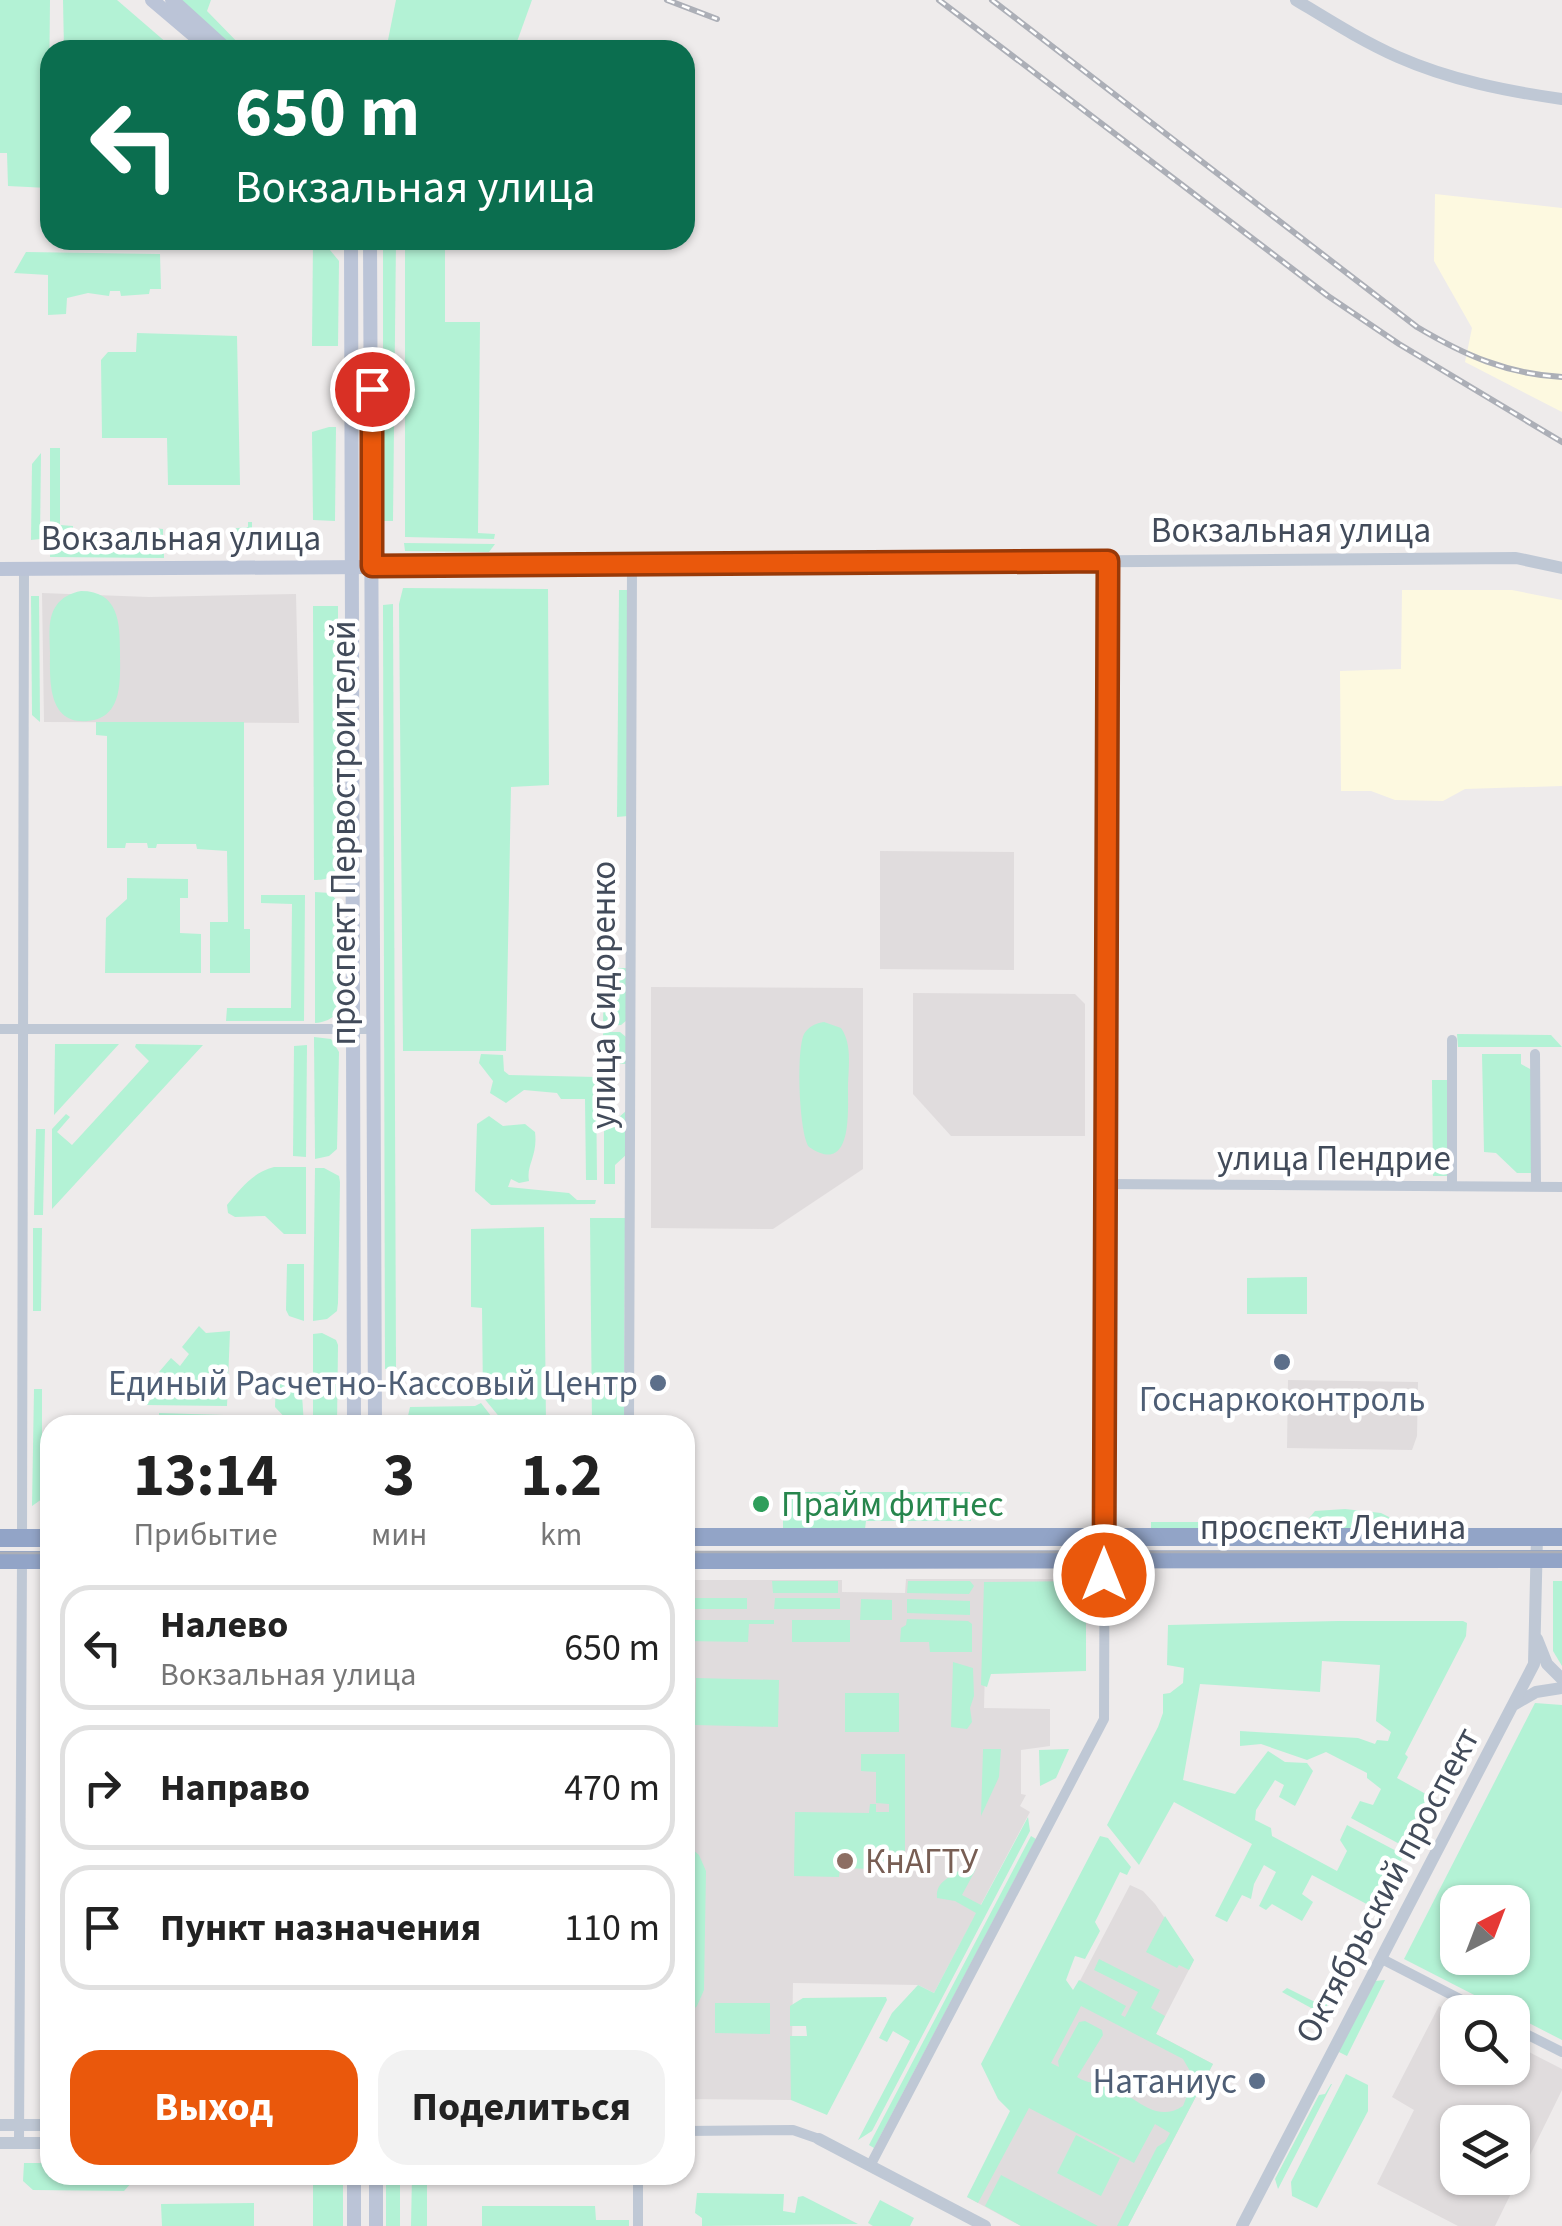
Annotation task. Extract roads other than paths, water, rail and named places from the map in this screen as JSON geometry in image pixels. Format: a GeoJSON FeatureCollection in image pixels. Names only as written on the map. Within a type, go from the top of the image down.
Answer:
{"type":"FeatureCollection","features":[{"type":"Feature","properties":{"kind":"highway","name":"проспект Ленина"},"geometry":{"type":"LineString","coordinates":[[695,1537],[1562,1536]]}},
{"type":"Feature","properties":{"kind":"highway"},"geometry":{"type":"LineString","coordinates":[[0,1538],[40,1538]]}},
{"type":"Feature","properties":{"kind":"highway"},"geometry":{"type":"LineString","coordinates":[[22,1538],[22,1560]]}},
{"type":"Feature","properties":{"kind":"highway","name":"проспект Ленина"},"geometry":{"type":"LineString","coordinates":[[695,1560],[1562,1559]]}},
{"type":"Feature","properties":{"kind":"highway"},"geometry":{"type":"LineString","coordinates":[[0,1560],[40,1560]]}},
{"type":"Feature","properties":{"kind":"main road"},"geometry":{"type":"LineString","coordinates":[[152,0],[199,40]]}},
{"type":"Feature","properties":{"kind":"main road"},"geometry":{"type":"LineString","coordinates":[[172,0],[216,40]]}},
{"type":"Feature","properties":{"kind":"main road","name":"проспект Первостроителей"},"geometry":{"type":"LineString","coordinates":[[350,250],[354,1415]]}},
{"type":"Feature","properties":{"kind":"main road","name":"проспект Первостроителей"},"geometry":{"type":"LineString","coordinates":[[369,250],[375,1415]]}},
{"type":"Feature","properties":{"kind":"main road","name":"Вокзальная улица"},"geometry":{"type":"LineString","coordinates":[[0,569],[372,566]]}},
{"type":"Feature","properties":{"kind":"main road"},"geometry":{"type":"LineString","coordinates":[[352,1330],[374,1330]]}},
{"type":"Feature","properties":{"kind":"main road"},"geometry":{"type":"LineString","coordinates":[[354,2185],[354,2226]]}},
{"type":"Feature","properties":{"kind":"main road"},"geometry":{"type":"LineString","coordinates":[[376,2185],[376,2226]]}},
{"type":"Feature","properties":{"kind":"street"},"geometry":{"type":"LineString","coordinates":[[1296,0],[1397,57],[1452,76],[1562,99]]}},
{"type":"Feature","properties":{"kind":"street"},"geometry":{"type":"LineString","coordinates":[[356,250],[370,268]]}},
{"type":"Feature","properties":{"kind":"street","name":"Вокзальная улица"},"geometry":{"type":"LineString","coordinates":[[372,566],[1516,558],[1562,568]]}},
{"type":"Feature","properties":{"kind":"street"},"geometry":{"type":"LineString","coordinates":[[870,2166],[1104,1719],[1108,561]]}},
{"type":"Feature","properties":{"kind":"street","name":"улица Сидоренко"},"geometry":{"type":"LineString","coordinates":[[629,1415],[632,565]]}},
{"type":"Feature","properties":{"kind":"street"},"geometry":{"type":"LineString","coordinates":[[22,1538],[24,569]]}},
{"type":"Feature","properties":{"kind":"street"},"geometry":{"type":"LineString","coordinates":[[0,1029],[373,1029]]}},
{"type":"Feature","properties":{"kind":"street"},"geometry":{"type":"LineString","coordinates":[[1452,1040],[1452,1186]]}},
{"type":"Feature","properties":{"kind":"street"},"geometry":{"type":"LineString","coordinates":[[1535,1054],[1536,1186]]}},
{"type":"Feature","properties":{"kind":"street","name":"улица Пендрие"},"geometry":{"type":"LineString","coordinates":[[1106,1184],[1562,1187]]}},
{"type":"Feature","properties":{"kind":"street","name":"Октябрьский проспект"},"geometry":{"type":"LineString","coordinates":[[1242,2226],[1534,1664],[1537,1536]]}},
{"type":"Feature","properties":{"kind":"street"},"geometry":{"type":"LineString","coordinates":[[20,2143],[22,1560]]}},
{"type":"Feature","properties":{"kind":"street"},"geometry":{"type":"LineString","coordinates":[[1536,1637],[1548,1664],[1562,1680]]}},
{"type":"Feature","properties":{"kind":"street"},"geometry":{"type":"LineString","coordinates":[[1515,1704],[1536,1692],[1562,1688]]}},
{"type":"Feature","properties":{"kind":"street"},"geometry":{"type":"LineString","coordinates":[[1382,1959],[1452,1995]]}},
{"type":"Feature","properties":{"kind":"street"},"geometry":{"type":"LineString","coordinates":[[1530,2035],[1562,2052]]}},
{"type":"Feature","properties":{"kind":"street"},"geometry":{"type":"LineString","coordinates":[[0,2125],[40,2124]]}},
{"type":"Feature","properties":{"kind":"street"},"geometry":{"type":"LineString","coordinates":[[695,2131],[792,2130],[985,2226]]}},
{"type":"Feature","properties":{"kind":"street"},"geometry":{"type":"LineString","coordinates":[[0,2143],[40,2143]]}},
{"type":"Feature","properties":{"kind":"street"},"geometry":{"type":"LineString","coordinates":[[638,2185],[638,2226]]}},
{"type":"Feature","properties":{"kind":"tram line"},"geometry":{"type":"LineString","coordinates":[[695,1552],[1562,1552]]}},
{"type":"Feature","properties":{"kind":"tram line"},"geometry":{"type":"LineString","coordinates":[[0,1553],[40,1553]]}},
{"type":"Feature","properties":{"kind":"railway"},"geometry":{"type":"LineString","coordinates":[[667,0],[717,19]]}},
{"type":"Feature","properties":{"kind":"railway"},"geometry":{"type":"LineString","coordinates":[[939,0],[1328,296],[1399,344],[1562,442]]}},
{"type":"Feature","properties":{"kind":"railway"},"geometry":{"type":"LineString","coordinates":[[992,0],[1417,327],[1486,361],[1523,372],[1562,377]]}},
{"type":"Feature","properties":{"kind":"place","name":"Госнаркоконтроль"},"geometry":{"type":"Point","coordinates":[1282,1362]}},
{"type":"Feature","properties":{"kind":"place","name":"Единый Расчетно-Кассовый Центр"},"geometry":{"type":"Point","coordinates":[658,1383]}},
{"type":"Feature","properties":{"kind":"place","name":"Прайм фитнес"},"geometry":{"type":"Point","coordinates":[761,1504]}},
{"type":"Feature","properties":{"kind":"place","name":"КнАГТУ"},"geometry":{"type":"Point","coordinates":[845,1861]}},
{"type":"Feature","properties":{"kind":"place","name":"Натаниус"},"geometry":{"type":"Point","coordinates":[1257,2081]}}]}
